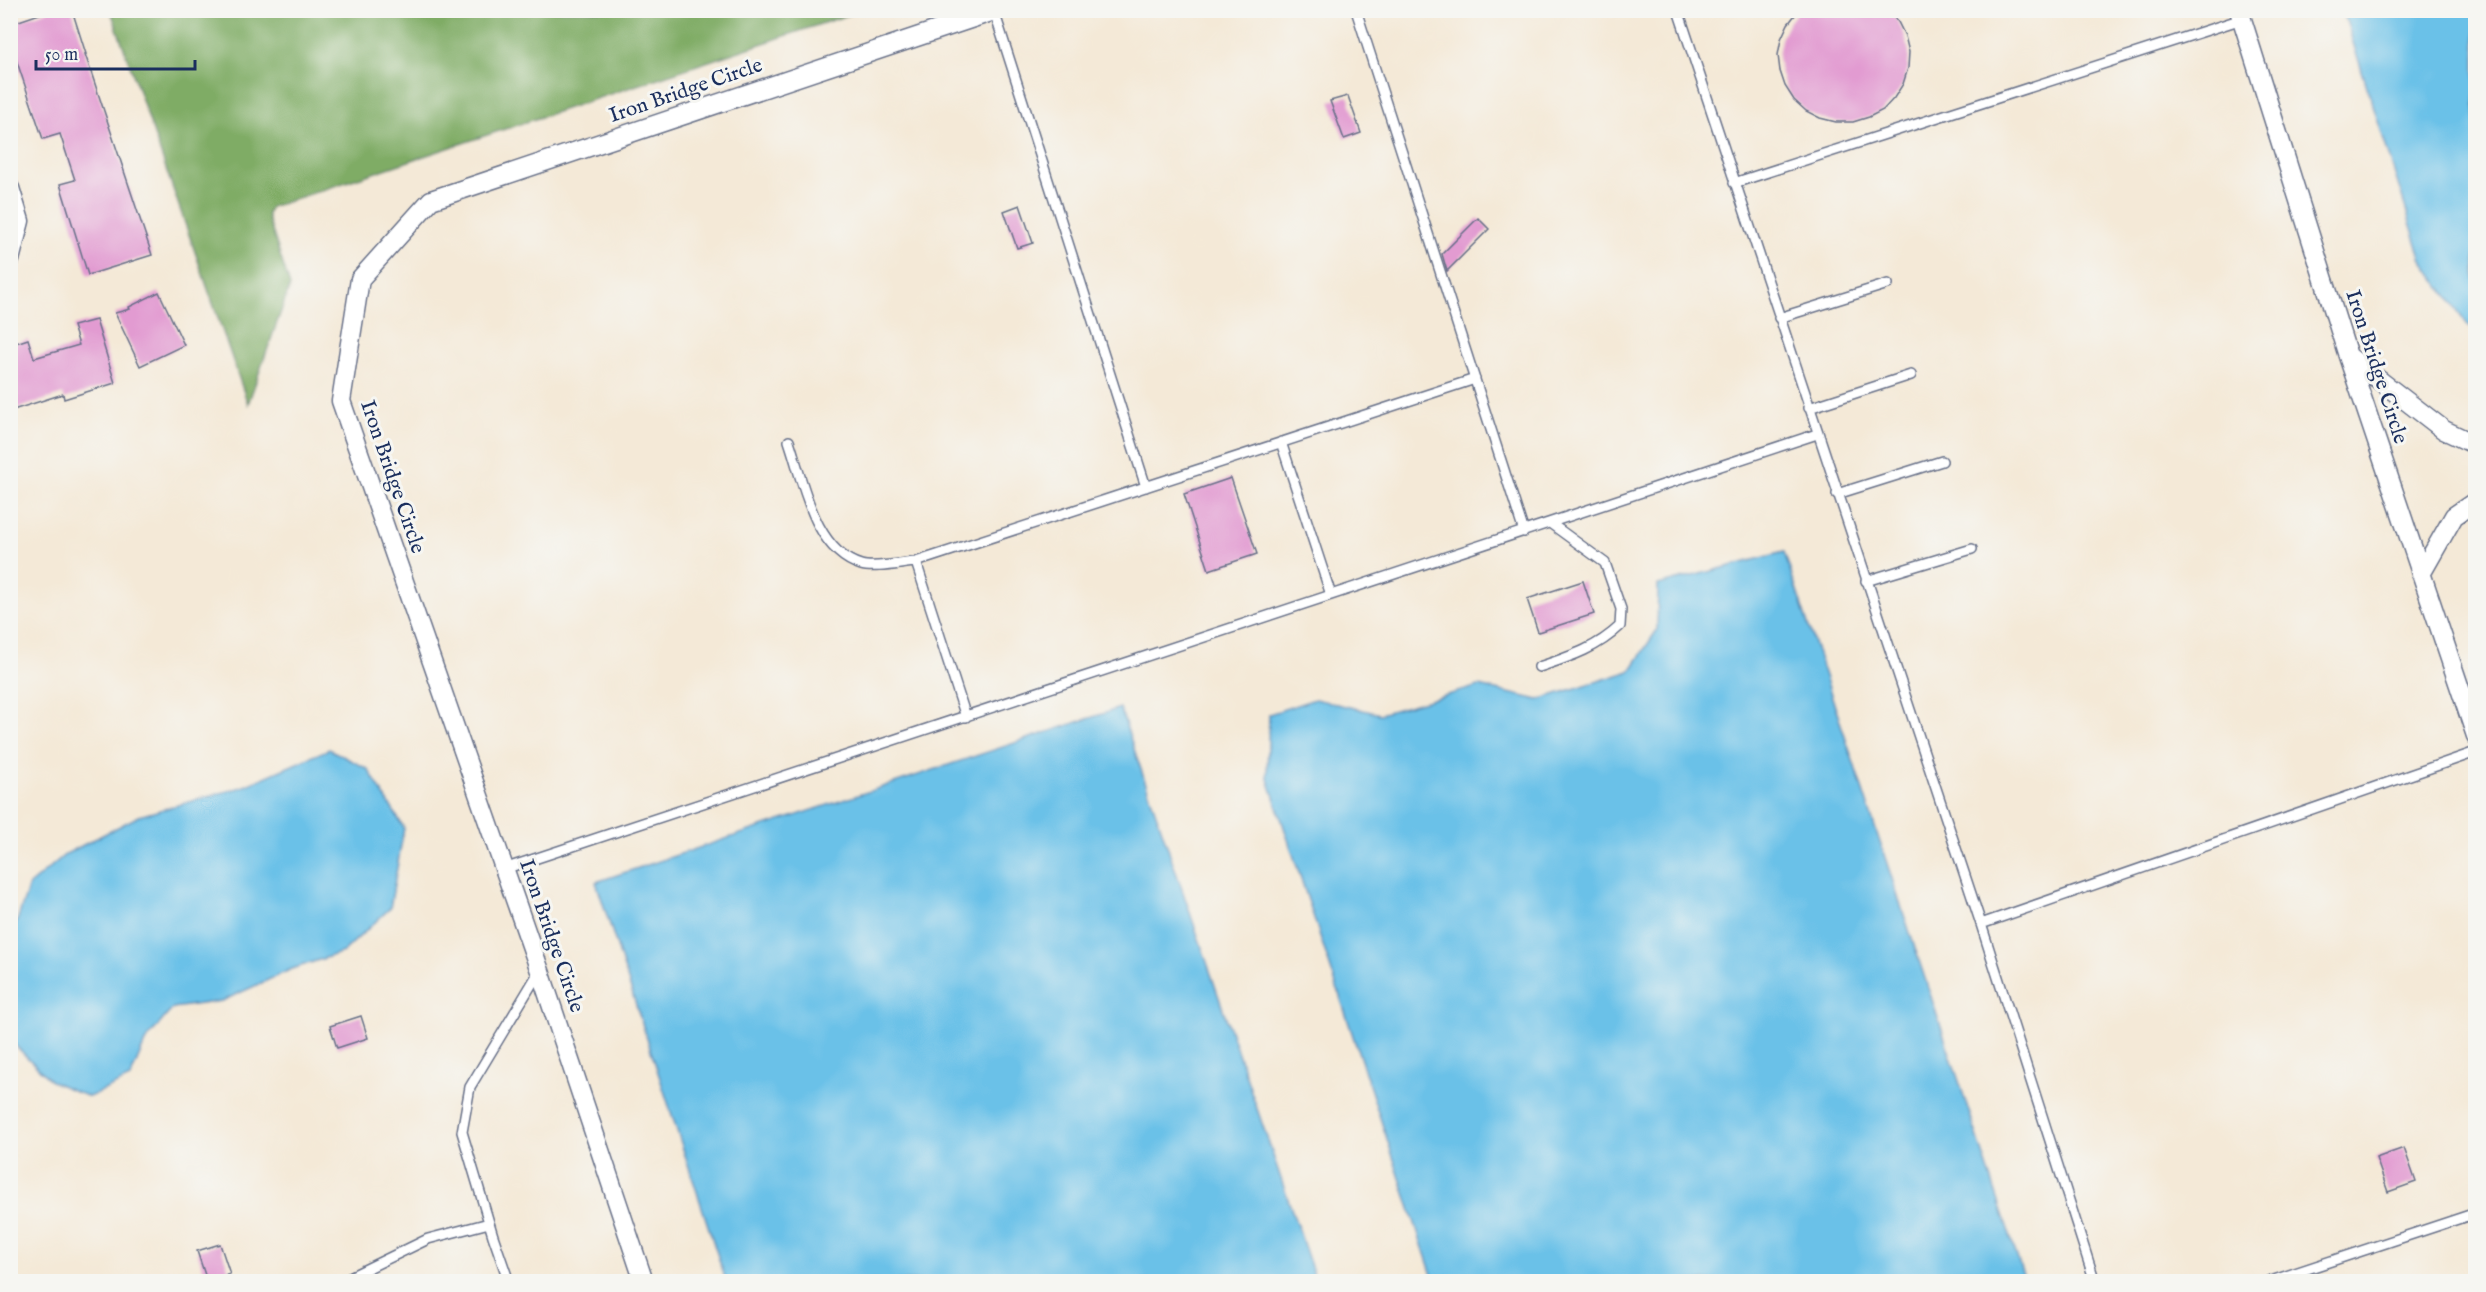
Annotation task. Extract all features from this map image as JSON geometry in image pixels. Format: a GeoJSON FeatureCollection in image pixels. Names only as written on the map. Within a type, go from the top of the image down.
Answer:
{"type":"FeatureCollection","features":[{"type":"Feature","properties":{"kind":"street","name":"Iron Bridge Circle"},"geometry":{"type":"LineString","coordinates":[[644,1281],[540,971],[341,401],[360,279],[431,200],[995,11]]}},
{"type":"Feature","properties":{"kind":"street","name":"Iron Bridge Circle"},"geometry":{"type":"LineString","coordinates":[[2241,15],[2348,356],[2475,736]]}},
{"type":"Feature","properties":{"kind":"street"},"geometry":{"type":"LineString","coordinates":[[10,188],[20,220],[10,261]]}},
{"type":"Feature","properties":{"kind":"street"},"geometry":{"type":"LineString","coordinates":[[2348,356],[2444,430],[2475,445]]}},
{"type":"Feature","properties":{"kind":"street"},"geometry":{"type":"LineString","coordinates":[[2421,574],[2454,516],[2475,501]]}},
{"type":"Feature","properties":{"kind":"lane"},"geometry":{"type":"LineString","coordinates":[[1356,10],[1524,531]]}},
{"type":"Feature","properties":{"kind":"lane"},"geometry":{"type":"LineString","coordinates":[[1678,10],[1981,924],[2095,1281]]}},
{"type":"Feature","properties":{"kind":"lane"},"geometry":{"type":"LineString","coordinates":[[995,11],[1146,487]]}},
{"type":"Feature","properties":{"kind":"lane"},"geometry":{"type":"LineString","coordinates":[[1734,183],[2241,15]]}},
{"type":"Feature","properties":{"kind":"lane"},"geometry":{"type":"LineString","coordinates":[[1779,318],[1888,284]]}},
{"type":"Feature","properties":{"kind":"lane"},"geometry":{"type":"LineString","coordinates":[[1809,408],[1911,375]]}},
{"type":"Feature","properties":{"kind":"lane"},"geometry":{"type":"LineString","coordinates":[[789,441],[819,528],[842,557],[863,566],[916,562],[1475,379]]}},
{"type":"Feature","properties":{"kind":"lane"},"geometry":{"type":"LineString","coordinates":[[504,869],[1817,434]]}},
{"type":"Feature","properties":{"kind":"lane"},"geometry":{"type":"LineString","coordinates":[[1281,442],[1330,596]]}},
{"type":"Feature","properties":{"kind":"lane"},"geometry":{"type":"LineString","coordinates":[[1837,494],[1942,461]]}},
{"type":"Feature","properties":{"kind":"lane"},"geometry":{"type":"LineString","coordinates":[[1539,667],[1585,652],[1620,627],[1621,609],[1605,563],[1550,523]]}},
{"type":"Feature","properties":{"kind":"lane"},"geometry":{"type":"LineString","coordinates":[[1866,581],[1972,549]]}},
{"type":"Feature","properties":{"kind":"lane"},"geometry":{"type":"LineString","coordinates":[[916,562],[966,717]]}},
{"type":"Feature","properties":{"kind":"lane"},"geometry":{"type":"LineString","coordinates":[[1981,924],[2475,752]]}},
{"type":"Feature","properties":{"kind":"lane"},"geometry":{"type":"LineString","coordinates":[[509,1281],[462,1132],[470,1087],[540,971]]}},
{"type":"Feature","properties":{"kind":"lane"},"geometry":{"type":"LineString","coordinates":[[2268,1281],[2475,1213]]}},
{"type":"Feature","properties":{"kind":"lane"},"geometry":{"type":"LineString","coordinates":[[351,1281],[352,1276],[428,1239],[489,1222]]}},
{"type":"Feature","properties":{"kind":"green space"},"geometry":{"type":"Polygon","coordinates":[[[111,10],[860,11],[271,207],[268,218],[290,286],[248,404],[111,10]]]}},
{"type":"Feature","properties":{"kind":"water"},"geometry":{"type":"Polygon","coordinates":[[[2343,11],[2475,11],[2475,330],[2467,324],[2422,260],[2343,11]]]}},
{"type":"Feature","properties":{"kind":"water"},"geometry":{"type":"Polygon","coordinates":[[[1784,552],[2025,1281],[1434,1281],[1267,776],[1269,714],[1315,699],[1380,714],[1479,686],[1538,700],[1630,671],[1657,630],[1658,585],[1784,552]]]}},
{"type":"Feature","properties":{"kind":"water"},"geometry":{"type":"Polygon","coordinates":[[[1120,708],[1316,1281],[726,1281],[596,882],[1120,708]]]}},
{"type":"Feature","properties":{"kind":"water"},"geometry":{"type":"Polygon","coordinates":[[[329,749],[368,769],[404,828],[390,908],[343,952],[292,969],[222,1001],[173,1008],[146,1040],[130,1078],[89,1097],[51,1081],[15,1045],[11,1034],[11,939],[29,885],[66,854],[139,816],[242,787],[329,749]]]}},
{"type":"Feature","properties":{"kind":"building"},"geometry":{"type":"Polygon","coordinates":[[[51,10],[72,10],[152,255],[88,275],[60,184],[75,180],[60,134],[43,139],[10,41],[10,24],[51,10]]]}},
{"type":"Feature","properties":{"kind":"building"},"geometry":{"type":"Polygon","coordinates":[[[1799,10],[1889,10],[1905,36],[1909,52],[1908,68],[1903,84],[1883,110],[1853,122],[1836,122],[1806,111],[1794,100],[1785,86],[1778,55],[1781,39],[1788,24],[1799,10]]]}},
{"type":"Feature","properties":{"kind":"building"},"geometry":{"type":"Polygon","coordinates":[[[1348,96],[1361,133],[1344,139],[1330,101],[1348,96]]]}},
{"type":"Feature","properties":{"kind":"building"},"geometry":{"type":"Polygon","coordinates":[[[1020,205],[1033,243],[1017,248],[1004,211],[1020,205]]]}},
{"type":"Feature","properties":{"kind":"building"},"geometry":{"type":"Polygon","coordinates":[[[1478,218],[1489,229],[1447,271],[1442,254],[1478,218]]]}},
{"type":"Feature","properties":{"kind":"building"},"geometry":{"type":"Polygon","coordinates":[[[159,292],[184,345],[140,366],[115,313],[130,309],[129,307],[159,292]]]}},
{"type":"Feature","properties":{"kind":"building"},"geometry":{"type":"Polygon","coordinates":[[[96,320],[115,383],[64,399],[63,394],[10,411],[10,345],[28,339],[34,358],[79,345],[73,326],[96,320]]]}},
{"type":"Feature","properties":{"kind":"building"},"geometry":{"type":"Polygon","coordinates":[[[1231,478],[1257,554],[1209,570],[1184,494],[1231,478]]]}},
{"type":"Feature","properties":{"kind":"building"},"geometry":{"type":"Polygon","coordinates":[[[1583,581],[1594,614],[1538,632],[1527,599],[1583,581]]]}},
{"type":"Feature","properties":{"kind":"building"},"geometry":{"type":"Polygon","coordinates":[[[361,1016],[368,1038],[337,1048],[330,1026],[361,1016]]]}},
{"type":"Feature","properties":{"kind":"building"},"geometry":{"type":"Polygon","coordinates":[[[2404,1148],[2416,1182],[2388,1192],[2376,1158],[2404,1148]]]}},
{"type":"Feature","properties":{"kind":"building"},"geometry":{"type":"Polygon","coordinates":[[[220,1244],[230,1274],[207,1281],[197,1251],[220,1244]]]}}]}
